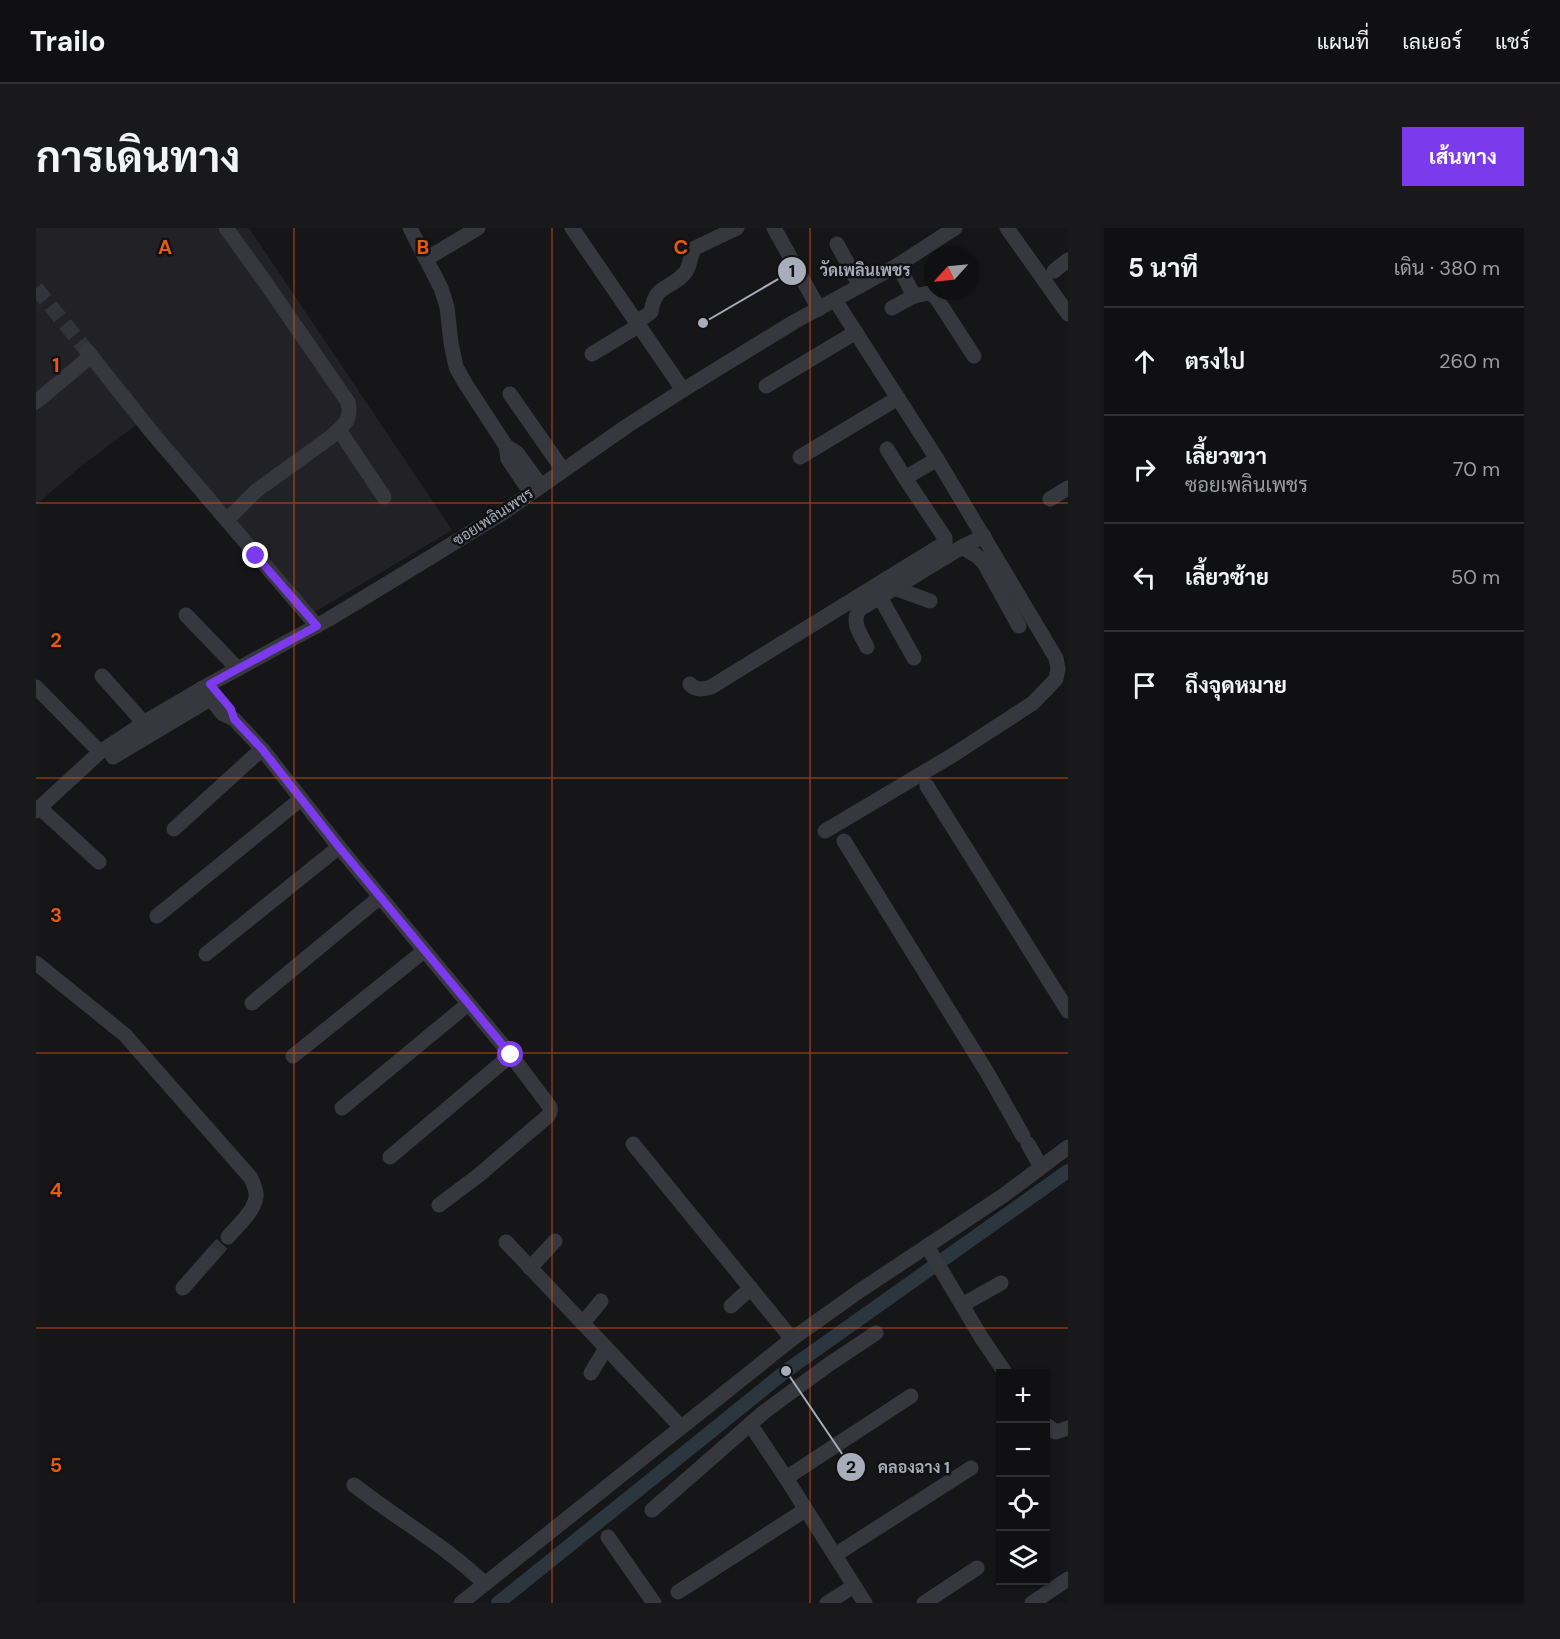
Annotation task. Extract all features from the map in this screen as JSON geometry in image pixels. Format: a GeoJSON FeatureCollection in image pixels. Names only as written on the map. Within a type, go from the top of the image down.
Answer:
{"type":"FeatureCollection","features":[{"type":"Feature","properties":{"kind":"street"},"geometry":{"type":"LineString","coordinates":[[226,228],[264,279],[348,402],[350,411],[349,417],[339,430],[256,492],[227,520]]}},
{"type":"Feature","properties":{"kind":"street"},"geometry":{"type":"LineString","coordinates":[[410,228],[445,299],[456,367],[506,446],[508,459],[536,489]]}},
{"type":"Feature","properties":{"kind":"street"},"geometry":{"type":"LineString","coordinates":[[426,259],[478,228]]}},
{"type":"Feature","properties":{"kind":"street"},"geometry":{"type":"LineString","coordinates":[[592,354],[651,312],[654,298],[658,293],[688,269],[695,248],[737,228]]}},
{"type":"Feature","properties":{"kind":"street"},"geometry":{"type":"LineString","coordinates":[[774,228],[819,309]]}},
{"type":"Feature","properties":{"kind":"street","name":"ซอยเพลินเพชร"},"geometry":{"type":"LineString","coordinates":[[38,810],[144,723],[207,690],[238,669],[317,626],[494,518],[683,390],[898,265],[955,228]]}},
{"type":"Feature","properties":{"kind":"street"},"geometry":{"type":"LineString","coordinates":[[1007,228],[1068,314]]}},
{"type":"Feature","properties":{"kind":"street"},"geometry":{"type":"LineString","coordinates":[[579,230],[637,324],[683,390]]}},
{"type":"Feature","properties":{"kind":"street"},"geometry":{"type":"LineString","coordinates":[[837,244],[859,287]]}},
{"type":"Feature","properties":{"kind":"street"},"geometry":{"type":"LineString","coordinates":[[1054,271],[1068,260]]}},
{"type":"Feature","properties":{"kind":"street"},"geometry":{"type":"LineString","coordinates":[[898,265],[914,296]]}},
{"type":"Feature","properties":{"kind":"street"},"geometry":{"type":"LineString","coordinates":[[892,309],[914,296],[929,293],[935,296],[974,356]]}},
{"type":"Feature","properties":{"kind":"street"},"geometry":{"type":"LineString","coordinates":[[825,831],[1001,725],[1062,680],[1056,658],[984,536],[837,299]]}},
{"type":"Feature","properties":{"kind":"street"},"geometry":{"type":"LineString","coordinates":[[766,386],[856,332]]}},
{"type":"Feature","properties":{"kind":"street"},"geometry":{"type":"LineString","coordinates":[[36,402],[89,353],[154,435],[317,626]]}},
{"type":"Feature","properties":{"kind":"street"},"geometry":{"type":"LineString","coordinates":[[510,394],[563,470]]}},
{"type":"Feature","properties":{"kind":"street"},"geometry":{"type":"LineString","coordinates":[[800,457],[898,398]]}},
{"type":"Feature","properties":{"kind":"street"},"geometry":{"type":"LineString","coordinates":[[339,430],[384,497]]}},
{"type":"Feature","properties":{"kind":"street"},"geometry":{"type":"LineString","coordinates":[[690,684],[701,689],[711,687],[945,543],[945,537],[887,449]]}},
{"type":"Feature","properties":{"kind":"street"},"geometry":{"type":"LineString","coordinates":[[905,478],[937,459]]}},
{"type":"Feature","properties":{"kind":"street"},"geometry":{"type":"LineString","coordinates":[[1050,499],[1068,488]]}},
{"type":"Feature","properties":{"kind":"street"},"geometry":{"type":"LineString","coordinates":[[867,647],[855,622],[855,615],[860,609],[984,536]]}},
{"type":"Feature","properties":{"kind":"street"},"geometry":{"type":"LineString","coordinates":[[962,547],[984,563],[1019,626]]}},
{"type":"Feature","properties":{"kind":"street"},"geometry":{"type":"LineString","coordinates":[[894,588],[930,601]]}},
{"type":"Feature","properties":{"kind":"street"},"geometry":{"type":"LineString","coordinates":[[880,597],[914,658]]}},
{"type":"Feature","properties":{"kind":"street"},"geometry":{"type":"LineString","coordinates":[[186,615],[238,669]]}},
{"type":"Feature","properties":{"kind":"street"},"geometry":{"type":"LineString","coordinates":[[102,676],[144,723]]}},
{"type":"Feature","properties":{"kind":"street"},"geometry":{"type":"LineString","coordinates":[[36,687],[106,754],[207,690],[231,709],[234,719],[262,749],[339,847],[511,1055],[550,1107],[550,1112],[498,1158],[439,1205]]}},
{"type":"Feature","properties":{"kind":"street"},"geometry":{"type":"LineString","coordinates":[[174,828],[262,749]]}},
{"type":"Feature","properties":{"kind":"street"},"geometry":{"type":"LineString","coordinates":[[927,786],[1068,1011]]}},
{"type":"Feature","properties":{"kind":"street"},"geometry":{"type":"LineString","coordinates":[[158,916],[301,799]]}},
{"type":"Feature","properties":{"kind":"street"},"geometry":{"type":"LineString","coordinates":[[38,810],[99,862]]}},
{"type":"Feature","properties":{"kind":"street"},"geometry":{"type":"LineString","coordinates":[[844,841],[988,1074],[1041,1167]]}},
{"type":"Feature","properties":{"kind":"street"},"geometry":{"type":"LineString","coordinates":[[206,954],[339,847]]}},
{"type":"Feature","properties":{"kind":"street"},"geometry":{"type":"LineString","coordinates":[[252,1003],[380,897]]}},
{"type":"Feature","properties":{"kind":"street"},"geometry":{"type":"LineString","coordinates":[[293,1056],[424,951]]}},
{"type":"Feature","properties":{"kind":"street"},"geometry":{"type":"LineString","coordinates":[[36,963],[125,1035],[251,1178],[256,1197],[252,1208],[228,1237]]}},
{"type":"Feature","properties":{"kind":"street"},"geometry":{"type":"LineString","coordinates":[[342,1108],[468,1004]]}},
{"type":"Feature","properties":{"kind":"street"},"geometry":{"type":"LineString","coordinates":[[390,1157],[511,1055]]}},
{"type":"Feature","properties":{"kind":"street"},"geometry":{"type":"LineString","coordinates":[[633,1144],[792,1339]]}},
{"type":"Feature","properties":{"kind":"street"},"geometry":{"type":"LineString","coordinates":[[461,1603],[792,1339],[858,1292],[928,1249],[1068,1147]]}},
{"type":"Feature","properties":{"kind":"street"},"geometry":{"type":"LineString","coordinates":[[530,1268],[555,1241]]}},
{"type":"Feature","properties":{"kind":"street"},"geometry":{"type":"LineString","coordinates":[[506,1242],[681,1426]]}},
{"type":"Feature","properties":{"kind":"street"},"geometry":{"type":"LineString","coordinates":[[928,1249],[1003,1369]]}},
{"type":"Feature","properties":{"kind":"street"},"geometry":{"type":"LineString","coordinates":[[183,1288],[212,1255]]}},
{"type":"Feature","properties":{"kind":"street"},"geometry":{"type":"LineString","coordinates":[[962,1305],[1001,1283]]}},
{"type":"Feature","properties":{"kind":"street"},"geometry":{"type":"LineString","coordinates":[[731,1306],[751,1288]]}},
{"type":"Feature","properties":{"kind":"street"},"geometry":{"type":"LineString","coordinates":[[583,1323],[601,1301]]}},
{"type":"Feature","properties":{"kind":"street"},"geometry":{"type":"LineString","coordinates":[[652,1510],[750,1424],[828,1365],[876,1333]]}},
{"type":"Feature","properties":{"kind":"street"},"geometry":{"type":"LineString","coordinates":[[591,1373],[606,1348]]}},
{"type":"Feature","properties":{"kind":"street"},"geometry":{"type":"LineString","coordinates":[[786,1478],[911,1396]]}},
{"type":"Feature","properties":{"kind":"street"},"geometry":{"type":"LineString","coordinates":[[750,1424],[865,1603]]}},
{"type":"Feature","properties":{"kind":"street"},"geometry":{"type":"LineString","coordinates":[[1050,1428],[1056,1432],[1068,1428]]}},
{"type":"Feature","properties":{"kind":"street"},"geometry":{"type":"LineString","coordinates":[[835,1555],[971,1468]]}},
{"type":"Feature","properties":{"kind":"street"},"geometry":{"type":"LineString","coordinates":[[354,1485],[466,1565],[485,1584]]}},
{"type":"Feature","properties":{"kind":"street"},"geometry":{"type":"LineString","coordinates":[[678,1592],[805,1510]]}},
{"type":"Feature","properties":{"kind":"street"},"geometry":{"type":"LineString","coordinates":[[608,1536],[654,1603]]}},
{"type":"Feature","properties":{"kind":"street"},"geometry":{"type":"LineString","coordinates":[[924,1603],[977,1568]]}},
{"type":"Feature","properties":{"kind":"street"},"geometry":{"type":"LineString","coordinates":[[1032,1603],[1068,1579]]}},
{"type":"Feature","properties":{"kind":"street"},"geometry":{"type":"LineString","coordinates":[[827,1603],[854,1586]]}},
{"type":"Feature","properties":{"kind":"shaded area"},"geometry":{"type":"Polygon","coordinates":[[[36,228],[249,228],[452,530],[303,619],[140,422],[80,467],[36,505],[36,228]]]}},
{"type":"Feature","properties":{"kind":"waterway"},"geometry":{"type":"LineString","coordinates":[[498,1603],[786,1371],[1068,1171]]}},
{"type":"Feature","properties":{"kind":"tunnel"},"geometry":{"type":"LineString","coordinates":[[36,288],[87,351]]}},
{"type":"Feature","properties":{"kind":"tunnel"},"geometry":{"type":"LineString","coordinates":[[212,1255],[228,1237]]}},
{"type":"Feature","properties":{"kind":"place","name":"วัดเพลินเพชร"},"geometry":{"type":"Point","coordinates":[703,323]}},
{"type":"Feature","properties":{"kind":"place","name":"คลองฉาง 1"},"geometry":{"type":"Point","coordinates":[786,1371]}},
{"type":"Feature","properties":{"kind":"route"},"geometry":{"type":"LineString","coordinates":[[256,556],[317,626],[210,684],[231,709],[234,719],[262,749],[339,847],[511,1055]]}}]}
